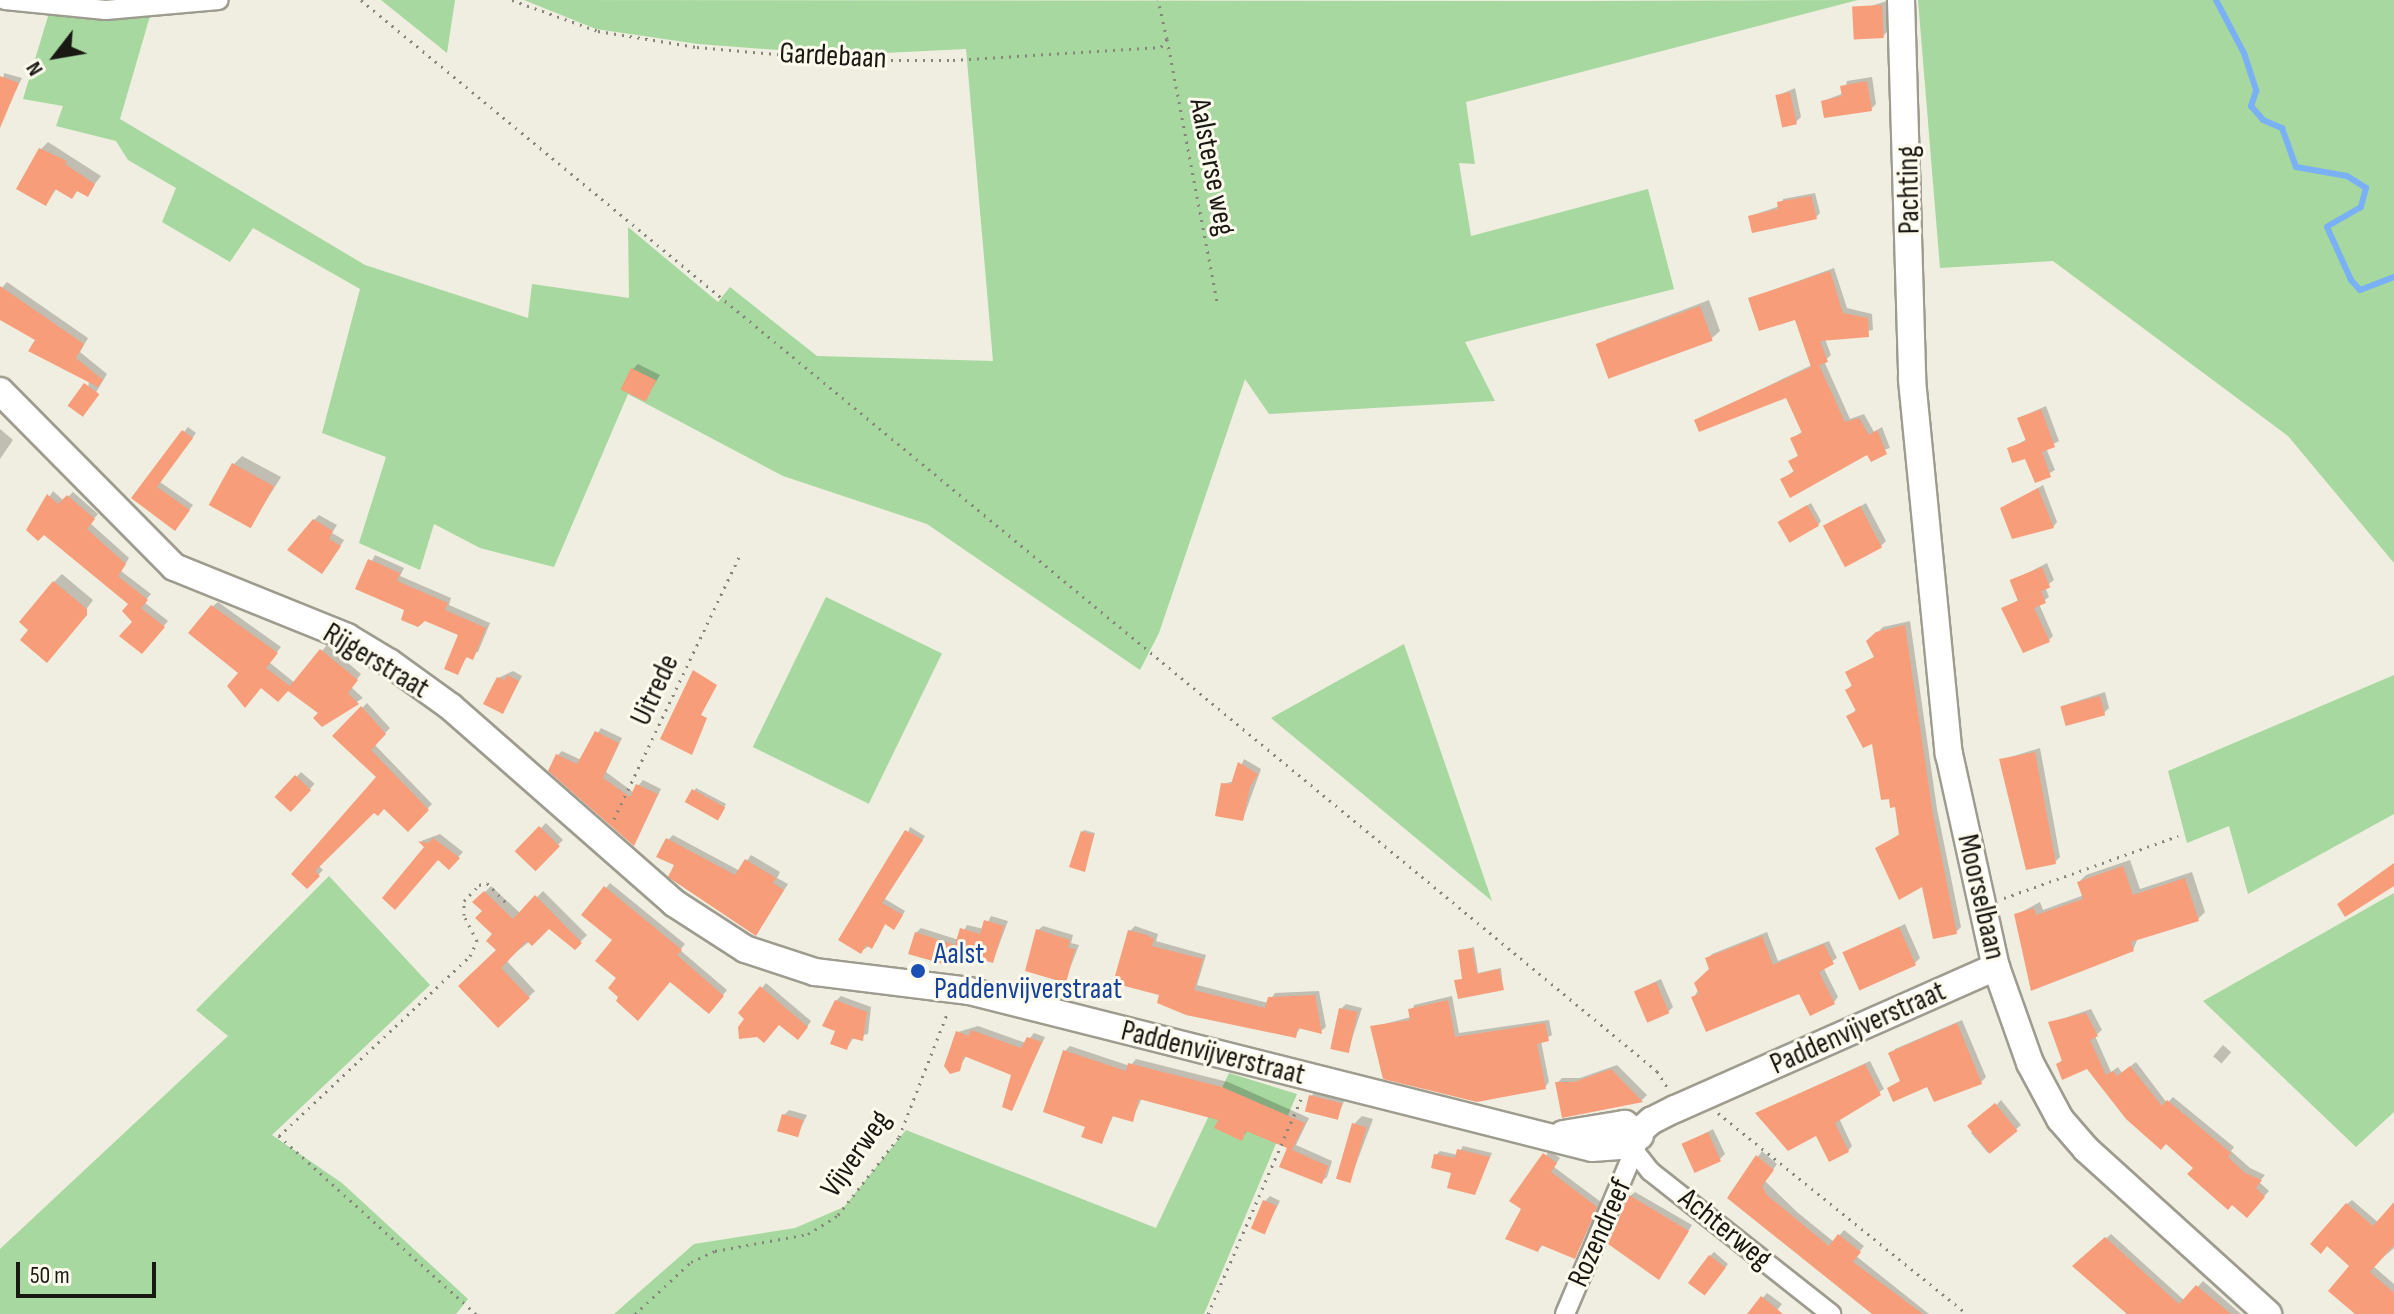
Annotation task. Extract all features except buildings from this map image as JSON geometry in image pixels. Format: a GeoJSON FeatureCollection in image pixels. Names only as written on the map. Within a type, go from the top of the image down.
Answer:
{"type":"FeatureCollection","features":[{"type":"Feature","properties":{"kind":"street"},"geometry":{"type":"LineString","coordinates":[[5,0],[106,10],[219,0]]}},
{"type":"Feature","properties":{"kind":"street","name":"Pachting"},"geometry":{"type":"LineString","coordinates":[[1901,0],[1912,380]]}},
{"type":"Feature","properties":{"kind":"street","name":"Moorselbaan"},"geometry":{"type":"LineString","coordinates":[[1912,380],[1949,754],[1996,967],[2030,1063],[2060,1119],[2086,1149],[2268,1314]]}},
{"type":"Feature","properties":{"kind":"street","name":"Rijgerstraat"},"geometry":{"type":"LineString","coordinates":[[0,391],[174,567],[347,637],[390,663],[451,707],[674,903],[745,949]]}},
{"type":"Feature","properties":{"kind":"street","name":"Paddenvijverstraat"},"geometry":{"type":"LineString","coordinates":[[745,949],[815,972],[955,988],[1540,1136],[1625,1124],[1638,1144],[1651,1121],[1675,1109],[1996,967]]}},
{"type":"Feature","properties":{"kind":"street","name":"Rozendreef"},"geometry":{"type":"LineString","coordinates":[[1565,1314],[1638,1144]]}},
{"type":"Feature","properties":{"kind":"street","name":"Achterweg"},"geometry":{"type":"LineString","coordinates":[[1638,1144],[1650,1171],[1831,1314]]}},
{"type":"Feature","properties":{"kind":"path"},"geometry":{"type":"LineString","coordinates":[[361,0],[1657,1071],[1675,1109]]}},
{"type":"Feature","properties":{"kind":"path","name":"Gardebaan"},"geometry":{"type":"LineString","coordinates":[[512,0],[598,31],[697,47],[843,60],[953,60],[1161,47],[1167,39]]}},
{"type":"Feature","properties":{"kind":"path","name":"Aalsterse weg"},"geometry":{"type":"LineString","coordinates":[[1158,0],[1217,302]]}},
{"type":"Feature","properties":{"kind":"path","name":"Uitrede"},"geometry":{"type":"LineString","coordinates":[[603,840],[740,555]]}},
{"type":"Feature","properties":{"kind":"path"},"geometry":{"type":"LineString","coordinates":[[1982,905],[2178,836]]}},
{"type":"Feature","properties":{"kind":"path"},"geometry":{"type":"LineString","coordinates":[[476,1314],[279,1136],[470,956],[477,941],[464,915],[464,901],[487,883],[508,905]]}},
{"type":"Feature","properties":{"kind":"path","name":"Vijverweg"},"geometry":{"type":"LineString","coordinates":[[635,1314],[691,1262],[715,1251],[808,1234],[838,1215],[899,1137],[955,988]]}},
{"type":"Feature","properties":{"kind":"path"},"geometry":{"type":"LineString","coordinates":[[1208,1314],[1310,1077]]}},
{"type":"Feature","properties":{"kind":"path"},"geometry":{"type":"LineString","coordinates":[[1706,1095],[1713,1110],[1967,1314]]}},
{"type":"Feature","properties":{"kind":"green space"},"geometry":{"type":"Polygon","coordinates":[[[381,0],[455,0],[447,53],[381,0]]]}},
{"type":"Feature","properties":{"kind":"green space"},"geometry":{"type":"Polygon","coordinates":[[[524,0],[1858,0],[1466,102],[1475,164],[1459,163],[1471,236],[1648,189],[1674,289],[1465,342],[1495,401],[1269,414],[1245,379],[1159,633],[1140,670],[927,524],[783,476],[628,394],[554,567],[480,548],[434,524],[420,570],[359,543],[386,457],[322,433],[360,289],[253,228],[230,262],[162,222],[176,188],[128,160],[116,141],[56,126],[63,106],[23,99],[49,13],[150,16],[120,119],[365,265],[528,318],[532,284],[629,298],[628,227],[718,302],[730,287],[817,356],[993,361],[966,49],[843,55],[698,44],[596,29],[524,0]]]}},
{"type":"Feature","properties":{"kind":"green space"},"geometry":{"type":"Polygon","coordinates":[[[1918,0],[2394,0],[2394,563],[2288,436],[2053,261],[1940,268],[1918,0]]]}},
{"type":"Feature","properties":{"kind":"green space"},"geometry":{"type":"Polygon","coordinates":[[[826,597],[942,654],[869,804],[753,747],[826,597]]]}},
{"type":"Feature","properties":{"kind":"green space"},"geometry":{"type":"Polygon","coordinates":[[[1404,644],[1492,901],[1271,718],[1404,644]]]}},
{"type":"Feature","properties":{"kind":"green space"},"geometry":{"type":"Polygon","coordinates":[[[2394,675],[2394,814],[2248,894],[2229,826],[2187,843],[2168,771],[2394,675]]]}},
{"type":"Feature","properties":{"kind":"green space"},"geometry":{"type":"Polygon","coordinates":[[[329,876],[430,985],[272,1135],[342,1183],[468,1299],[456,1314],[0,1314],[0,1249],[228,1036],[196,1010],[329,876]]]}},
{"type":"Feature","properties":{"kind":"green space"},"geometry":{"type":"Polygon","coordinates":[[[2394,893],[2394,1112],[2356,1147],[2203,1001],[2394,893]]]}},
{"type":"Feature","properties":{"kind":"green space"},"geometry":{"type":"Polygon","coordinates":[[[1229,1073],[1297,1094],[1204,1314],[614,1314],[694,1244],[795,1228],[844,1207],[906,1130],[1156,1228],[1229,1073]]]}},
{"type":"Feature","properties":{"kind":"waterway"},"geometry":{"type":"LineString","coordinates":[[2216,0],[2244,53],[2256,91],[2251,106],[2263,120],[2282,128],[2296,167],[2347,176],[2366,188],[2361,207],[2327,227],[2351,280],[2360,290],[2394,277]]}},
{"type":"Feature","properties":{"kind":"place","name":"Aalst Paddenvijverstraat"},"geometry":{"type":"Point","coordinates":[918,971]}}]}
